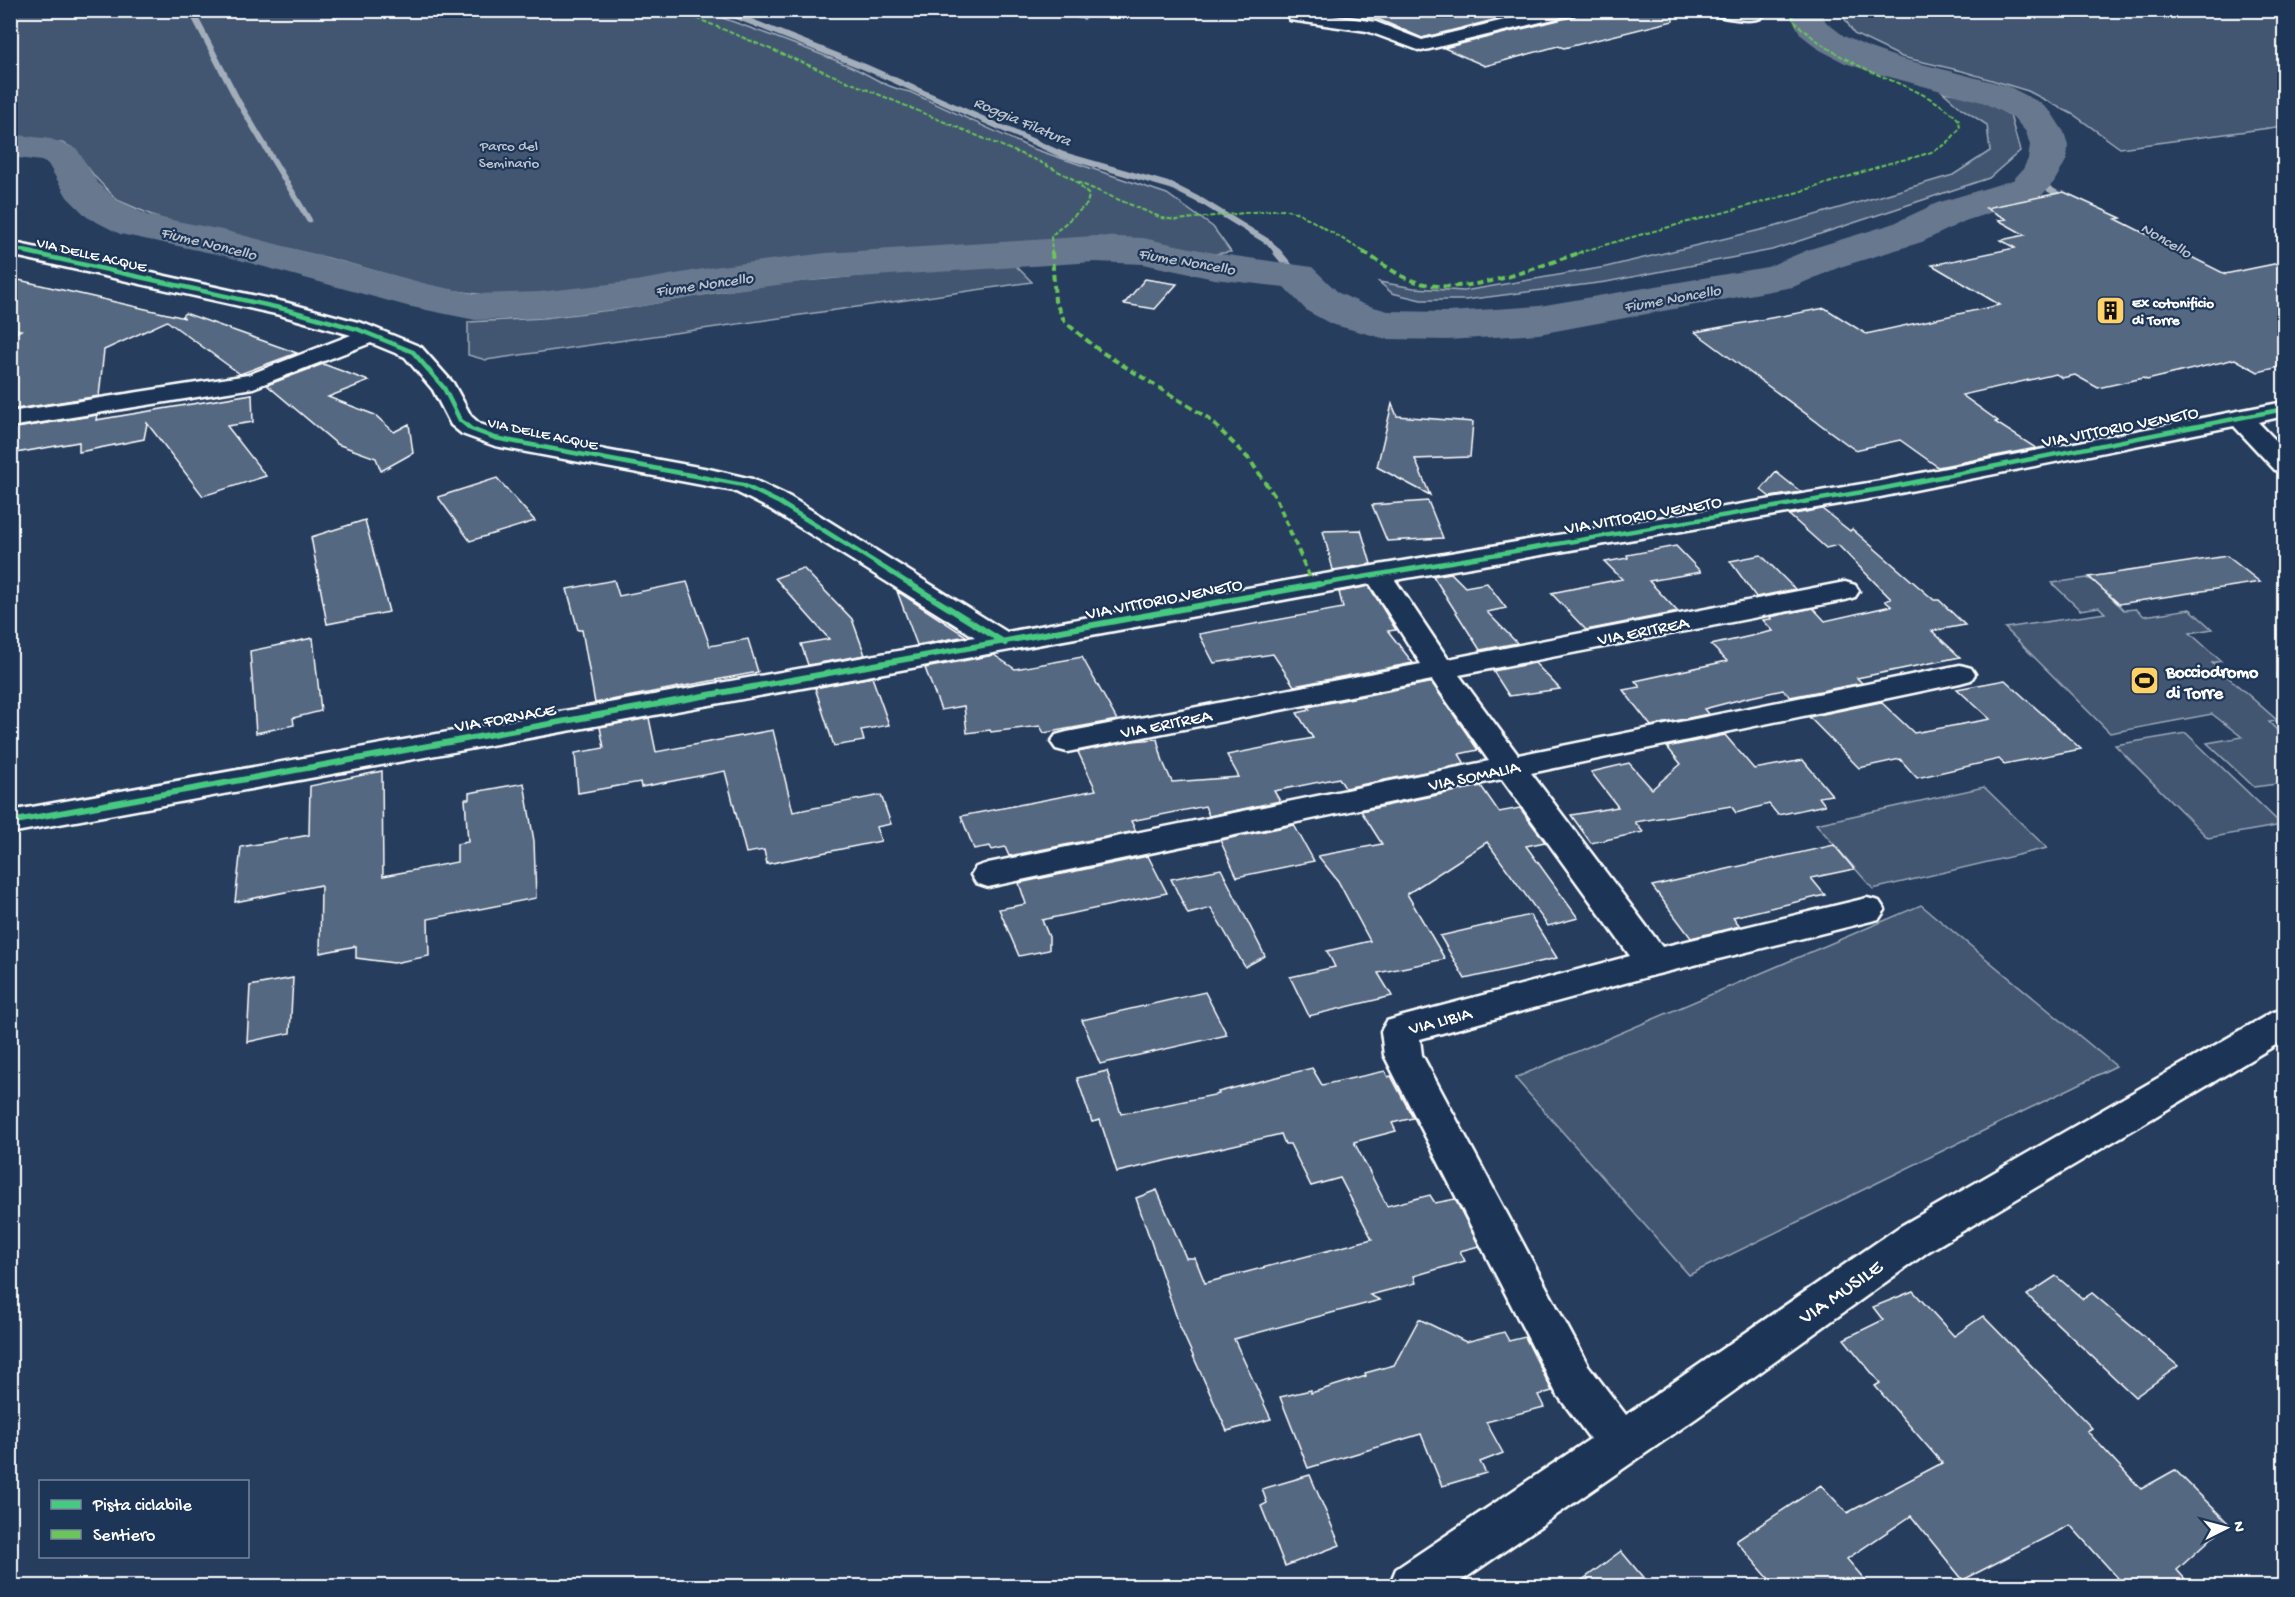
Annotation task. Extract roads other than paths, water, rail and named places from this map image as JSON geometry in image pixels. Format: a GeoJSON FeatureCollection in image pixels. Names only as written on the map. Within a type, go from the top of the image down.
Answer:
{"type":"FeatureCollection","features":[{"type":"Feature","properties":{"kind":"street"},"geometry":{"type":"LineString","coordinates":[[1315,10],[1296,16],[1370,26],[1421,46],[1568,10]]}},
{"type":"Feature","properties":{"kind":"street"},"geometry":{"type":"LineString","coordinates":[[1716,10],[1755,16]]}},
{"type":"Feature","properties":{"kind":"street","name":"VIA DELLE ACQUE"},"geometry":{"type":"LineString","coordinates":[[10,248],[284,309],[371,334],[413,352],[444,388],[460,420],[471,429],[495,438],[743,485],[780,503],[1005,643]]}},
{"type":"Feature","properties":{"kind":"street"},"geometry":{"type":"LineString","coordinates":[[10,420],[253,381],[371,334]]}},
{"type":"Feature","properties":{"kind":"street","name":"VIA VITTORIO VENETO"},"geometry":{"type":"LineString","coordinates":[[1005,643],[1378,574],[1869,491],[2284,409]]}},
{"type":"Feature","properties":{"kind":"street"},"geometry":{"type":"LineString","coordinates":[[2240,418],[2284,464]]}},
{"type":"Feature","properties":{"kind":"street"},"geometry":{"type":"LineString","coordinates":[[1378,574],[1440,669],[1510,768],[1654,962]]}},
{"type":"Feature","properties":{"kind":"street","name":"VIA ERITREA"},"geometry":{"type":"LineString","coordinates":[[1067,742],[1845,591]]}},
{"type":"Feature","properties":{"kind":"street","name":"VIA FORNACE"},"geometry":{"type":"LineString","coordinates":[[10,822],[1005,643]]}},
{"type":"Feature","properties":{"kind":"street","name":"VIA SOMALIA"},"geometry":{"type":"LineString","coordinates":[[988,875],[1960,674]]}},
{"type":"Feature","properties":{"kind":"street","name":"VIA LIBIA"},"geometry":{"type":"LineString","coordinates":[[1621,1444],[1572,1379],[1403,1055],[1400,1031],[1654,962],[1867,910]]}},
{"type":"Feature","properties":{"kind":"street","name":"VIA MUSILE"},"geometry":{"type":"LineString","coordinates":[[1413,1587],[1914,1239],[2284,1023]]}},
{"type":"Feature","properties":{"kind":"waterway"},"geometry":{"type":"LineString","coordinates":[[191,10],[238,101],[309,220]]}},
{"type":"Feature","properties":{"kind":"waterway","name":"Roggia Filatura"},"geometry":{"type":"LineString","coordinates":[[721,10],[865,67],[1063,155],[1171,186],[1203,202],[1270,243],[1278,253]]}},
{"type":"Feature","properties":{"kind":"waterway","name":"Fiume Noncello"},"geometry":{"type":"LineString","coordinates":[[10,145],[51,151],[63,157],[81,189],[101,208],[135,225],[227,244],[423,297],[475,307],[539,305],[636,294],[720,279],[826,266],[1095,249],[1143,251],[1214,266],[1297,276],[1323,302],[1347,314],[1386,325],[1448,326],[1539,320],[1778,278],[1825,258],[1907,233],[1951,212],[2027,188],[2040,173],[2047,159],[2049,145],[2045,132],[2026,110],[1995,94],[1918,75],[1857,55],[1832,43],[1813,28],[1803,10]]}},
{"type":"Feature","properties":{"kind":"waterway","name":"Noncello"},"geometry":{"type":"LineString","coordinates":[[2035,181],[2068,200]]}},
{"type":"Feature","properties":{"kind":"waterway","name":"Roggia Filatura"},"geometry":{"type":"LineString","coordinates":[[1277,252],[1297,276]]}},
{"type":"Feature","properties":{"kind":"place","name":"Ex cotonificio di Torre"},"geometry":{"type":"Point","coordinates":[2111,311]}},
{"type":"Feature","properties":{"kind":"place","name":"Bocciodromo di Torre"},"geometry":{"type":"Point","coordinates":[2145,681]}},
{"type":"Feature","properties":{"kind":"park label","name":"Parco del Seminario"},"geometry":{"type":"Point","coordinates":[509,154]}}]}
